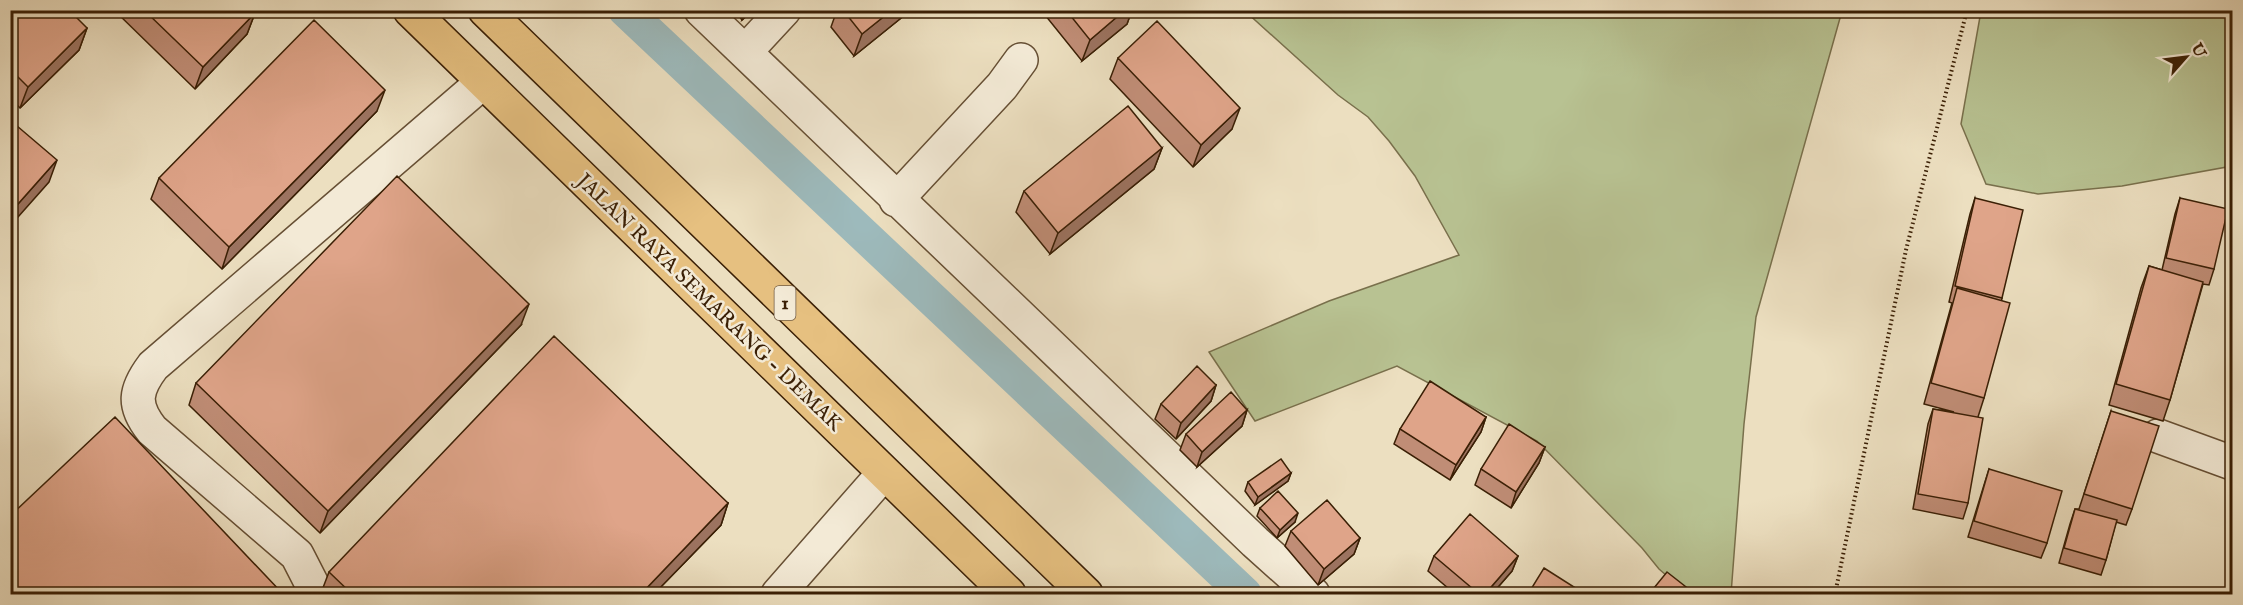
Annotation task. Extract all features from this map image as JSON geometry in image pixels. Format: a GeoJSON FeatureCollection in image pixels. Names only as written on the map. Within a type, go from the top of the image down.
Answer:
{"type":"FeatureCollection","features":[{"type":"Feature","properties":{"kind":"highway","name":"JALAN RAYA SEMARANG - DEMAK"},"geometry":{"type":"LineString","coordinates":[[410,10],[1009,594]]}},
{"type":"Feature","properties":{"kind":"highway","name":"1"},"geometry":{"type":"LineString","coordinates":[[485,10],[1086,594]]}},
{"type":"Feature","properties":{"kind":"street"},"geometry":{"type":"LineString","coordinates":[[701,10],[896,200],[1255,542],[1313,594]]}},
{"type":"Feature","properties":{"kind":"street"},"geometry":{"type":"LineString","coordinates":[[746,52],[784,10]]}},
{"type":"Feature","properties":{"kind":"street"},"geometry":{"type":"LineString","coordinates":[[896,200],[1002,86],[1021,60]]}},
{"type":"Feature","properties":{"kind":"street"},"geometry":{"type":"LineString","coordinates":[[317,594],[297,555],[152,430],[139,407],[140,383],[153,366],[483,82]]}},
{"type":"Feature","properties":{"kind":"street"},"geometry":{"type":"LineString","coordinates":[[2158,436],[2232,463]]}},
{"type":"Feature","properties":{"kind":"street"},"geometry":{"type":"LineString","coordinates":[[778,594],[884,473]]}},
{"type":"Feature","properties":{"kind":"path"},"geometry":{"type":"LineString","coordinates":[[1835,594],[1906,250],[1967,10]]}},
{"type":"Feature","properties":{"kind":"green space"},"geometry":{"type":"Polygon","coordinates":[[[1245,11],[1842,11],[1756,317],[1744,424],[1731,594],[1691,594],[1682,589],[1659,569],[1642,548],[1537,441],[1397,366],[1255,421],[1209,352],[1329,301],[1459,255],[1415,176],[1368,117],[1338,95],[1245,11]]]}},
{"type":"Feature","properties":{"kind":"green space"},"geometry":{"type":"Polygon","coordinates":[[[1981,11],[2232,11],[2232,166],[2122,186],[2038,194],[1986,184],[1961,124],[1981,11]]]}},
{"type":"Feature","properties":{"kind":"building"},"geometry":{"type":"Polygon","coordinates":[[[10,10],[69,10],[87,28],[28,87],[10,69],[10,10]]]}},
{"type":"Feature","properties":{"kind":"building"},"geometry":{"type":"Polygon","coordinates":[[[144,10],[253,10],[255,13],[203,67],[144,10]]]}},
{"type":"Feature","properties":{"kind":"building"},"geometry":{"type":"Polygon","coordinates":[[[843,10],[892,10],[862,34],[843,10]]]}},
{"type":"Feature","properties":{"kind":"building"},"geometry":{"type":"Polygon","coordinates":[[[1066,10],[1125,10],[1090,40],[1066,10]]]}},
{"type":"Feature","properties":{"kind":"building"},"geometry":{"type":"Polygon","coordinates":[[[314,20],[385,90],[229,247],[159,178],[314,20]]]}},
{"type":"Feature","properties":{"kind":"building"},"geometry":{"type":"Polygon","coordinates":[[[1157,21],[1240,108],[1201,145],[1118,58],[1157,21]]]}},
{"type":"Feature","properties":{"kind":"building"},"geometry":{"type":"Polygon","coordinates":[[[1128,106],[1162,148],[1058,233],[1024,191],[1128,106]]]}},
{"type":"Feature","properties":{"kind":"building"},"geometry":{"type":"Polygon","coordinates":[[[10,120],[57,160],[10,213],[10,120]]]}},
{"type":"Feature","properties":{"kind":"building"},"geometry":{"type":"Polygon","coordinates":[[[397,176],[529,304],[328,511],[196,383],[397,176]]]}},
{"type":"Feature","properties":{"kind":"building"},"geometry":{"type":"Polygon","coordinates":[[[1975,198],[2023,210],[2002,298],[1955,286],[1975,198]]]}},
{"type":"Feature","properties":{"kind":"building"},"geometry":{"type":"Polygon","coordinates":[[[2180,198],[2228,209],[2214,269],[2166,258],[2180,198]]]}},
{"type":"Feature","properties":{"kind":"building"},"geometry":{"type":"Polygon","coordinates":[[[2149,266],[2203,282],[2170,400],[2116,384],[2149,266]]]}},
{"type":"Feature","properties":{"kind":"building"},"geometry":{"type":"Polygon","coordinates":[[[1957,288],[2010,303],[1984,398],[1931,383],[1957,288]]]}},
{"type":"Feature","properties":{"kind":"building"},"geometry":{"type":"Polygon","coordinates":[[[554,336],[728,503],[641,594],[352,594],[329,572],[554,336]]]}},
{"type":"Feature","properties":{"kind":"building"},"geometry":{"type":"Polygon","coordinates":[[[1197,366],[1216,385],[1181,423],[1161,404],[1197,366]]]}},
{"type":"Feature","properties":{"kind":"building"},"geometry":{"type":"Polygon","coordinates":[[[1430,381],[1486,417],[1456,465],[1400,429],[1430,381]]]}},
{"type":"Feature","properties":{"kind":"building"},"geometry":{"type":"Polygon","coordinates":[[[1231,392],[1247,410],[1202,452],[1186,434],[1231,392]]]}},
{"type":"Feature","properties":{"kind":"building"},"geometry":{"type":"Polygon","coordinates":[[[1933,409],[1983,418],[1968,503],[1918,494],[1933,409]]]}},
{"type":"Feature","properties":{"kind":"building"},"geometry":{"type":"Polygon","coordinates":[[[2111,411],[2159,426],[2132,509],[2084,494],[2111,411]]]}},
{"type":"Feature","properties":{"kind":"building"},"geometry":{"type":"Polygon","coordinates":[[[115,417],[283,594],[10,594],[10,516],[115,417]]]}},
{"type":"Feature","properties":{"kind":"building"},"geometry":{"type":"Polygon","coordinates":[[[1509,424],[1545,447],[1516,492],[1481,469],[1509,424]]]}},
{"type":"Feature","properties":{"kind":"building"},"geometry":{"type":"Polygon","coordinates":[[[1281,459],[1291,473],[1258,497],[1248,482],[1281,459]]]}},
{"type":"Feature","properties":{"kind":"building"},"geometry":{"type":"Polygon","coordinates":[[[1989,469],[2062,491],[2047,543],[1974,521],[1989,469]]]}},
{"type":"Feature","properties":{"kind":"building"},"geometry":{"type":"Polygon","coordinates":[[[1278,491],[1298,513],[1280,530],[1260,508],[1278,491]]]}},
{"type":"Feature","properties":{"kind":"building"},"geometry":{"type":"Polygon","coordinates":[[[1327,500],[1360,538],[1324,569],[1291,531],[1327,500]]]}},
{"type":"Feature","properties":{"kind":"building"},"geometry":{"type":"Polygon","coordinates":[[[2075,509],[2117,520],[2106,560],[2064,548],[2075,509]]]}},
{"type":"Feature","properties":{"kind":"building"},"geometry":{"type":"Polygon","coordinates":[[[1470,514],[1518,556],[1485,594],[1479,594],[1434,556],[1470,514]]]}},
{"type":"Feature","properties":{"kind":"building"},"geometry":{"type":"Polygon","coordinates":[[[1544,568],[1585,594],[1528,594],[1544,568]]]}},
{"type":"Feature","properties":{"kind":"building"},"geometry":{"type":"Polygon","coordinates":[[[1667,572],[1695,594],[1649,594],[1667,572]]]}},
{"type":"Feature","properties":{"kind":"building"},"geometry":{"type":"Polygon","coordinates":[[[2139,589],[2163,594],[2138,594],[2139,589]]]}},
{"type":"Feature","properties":{"kind":"waterway"},"geometry":{"type":"LineString","coordinates":[[625,10],[1245,594]]}}]}
